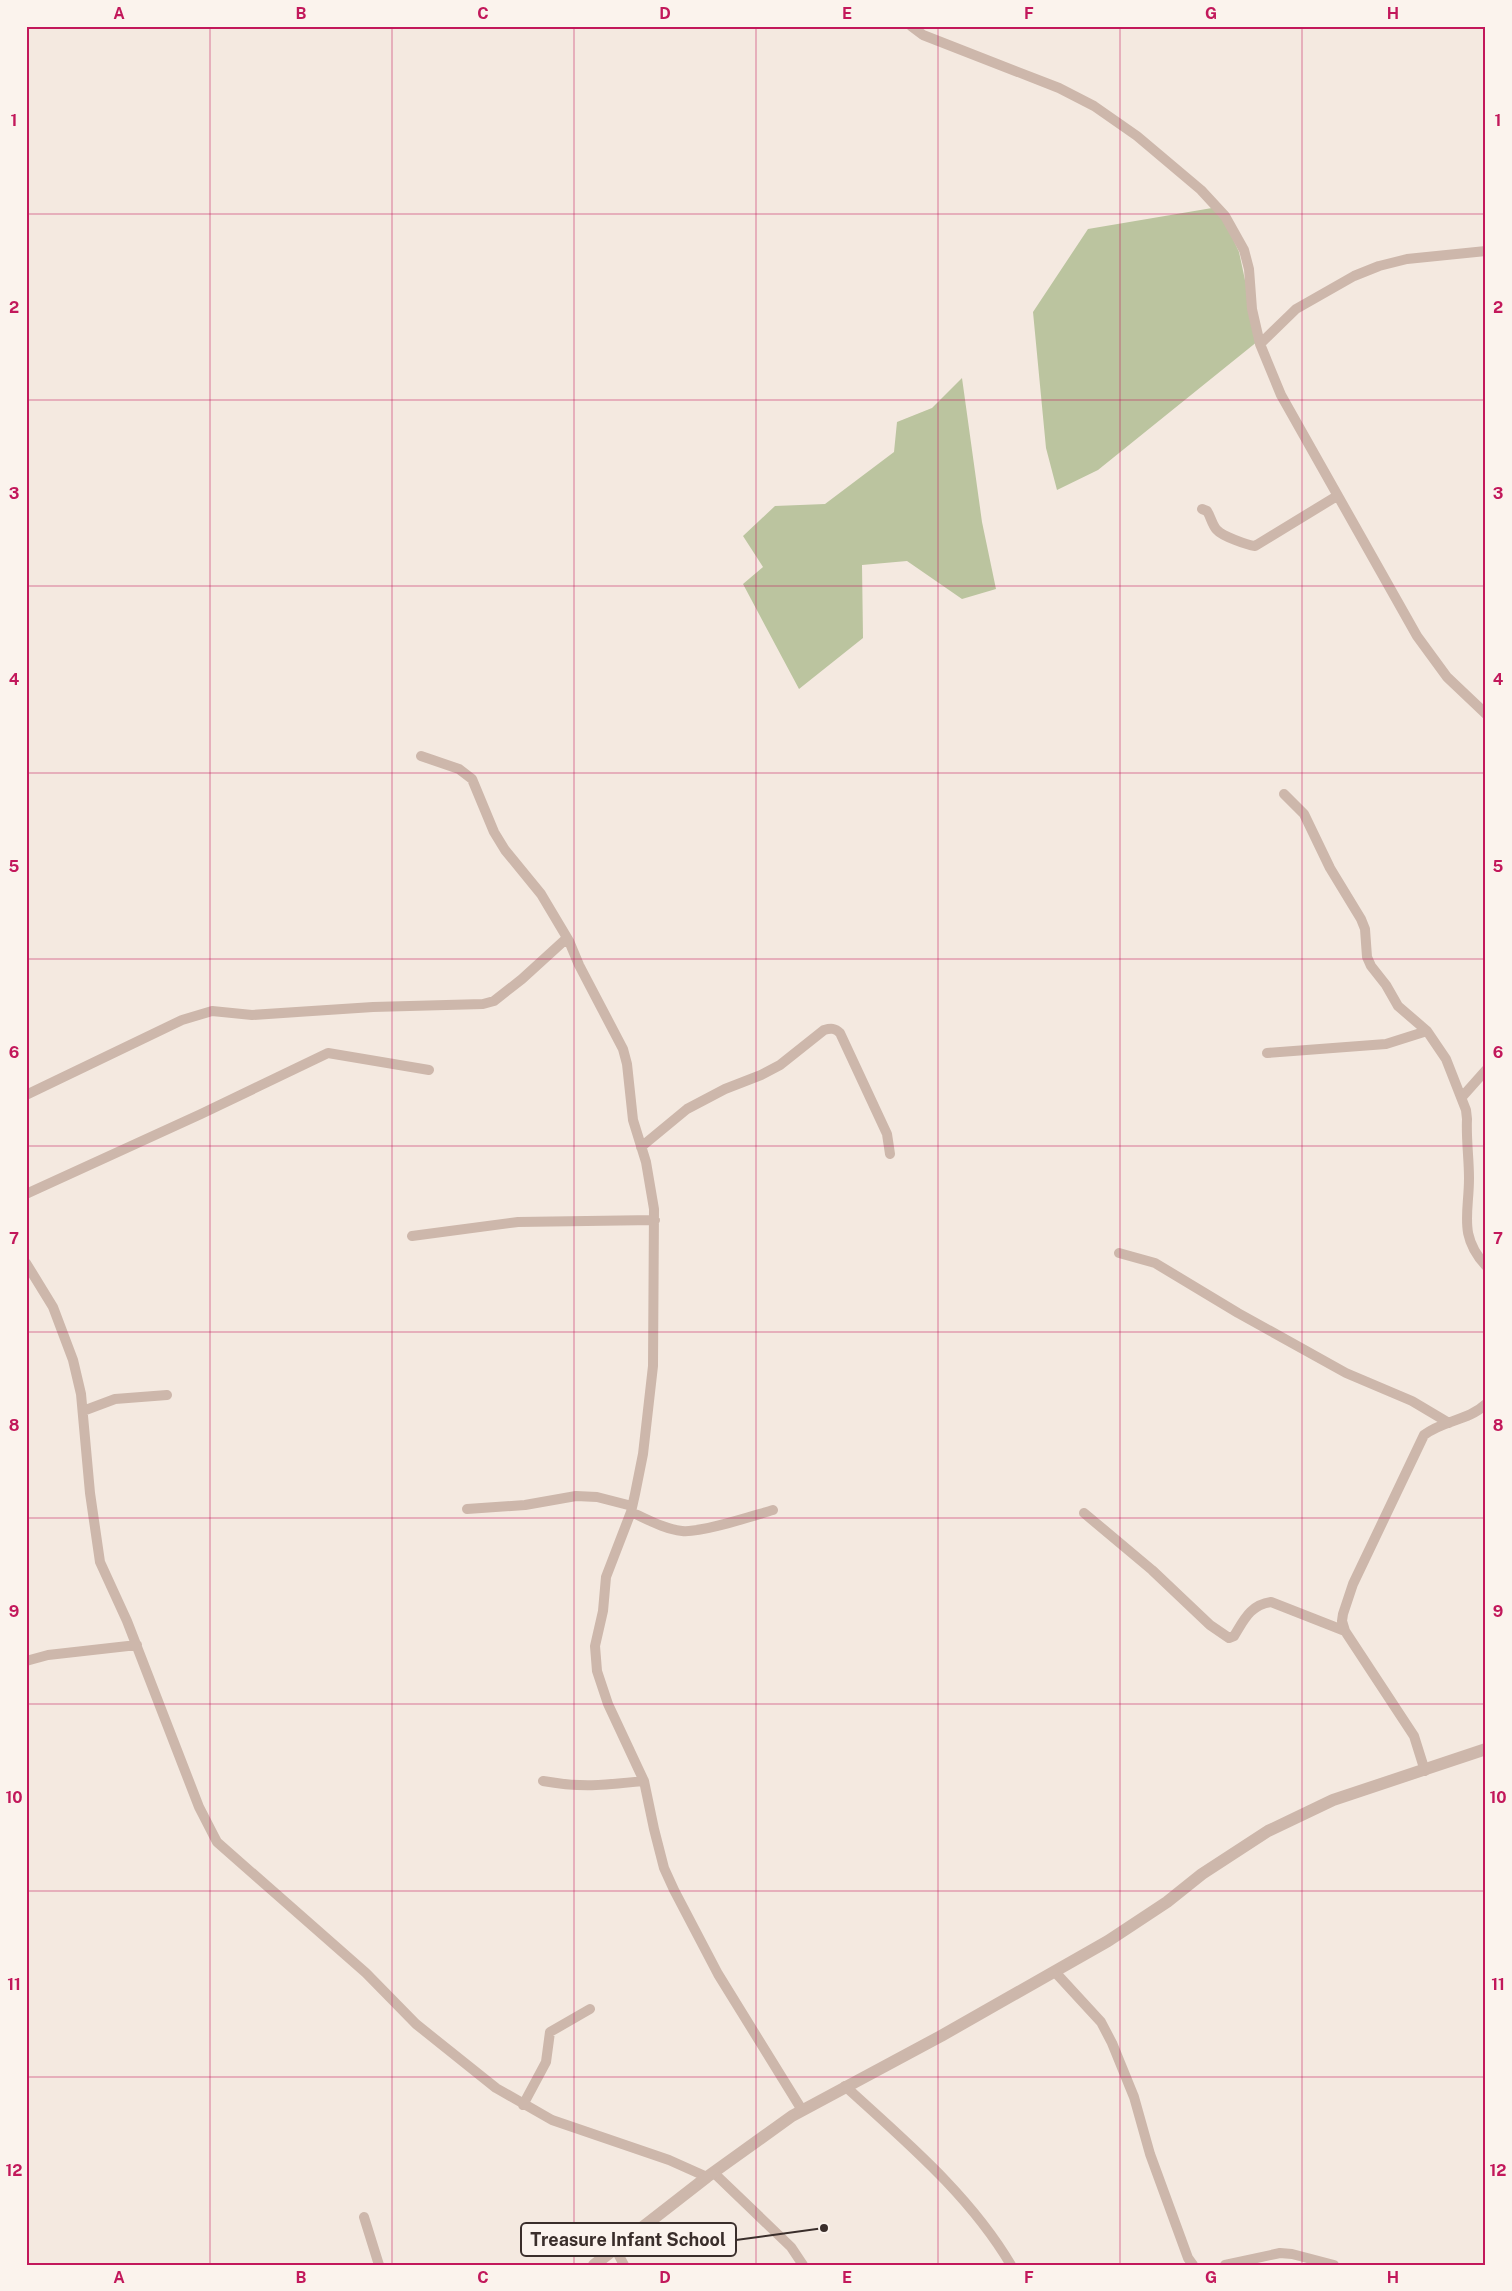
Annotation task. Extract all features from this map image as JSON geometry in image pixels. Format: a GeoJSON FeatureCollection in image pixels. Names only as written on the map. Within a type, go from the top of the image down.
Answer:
{"type":"FeatureCollection","features":[{"type":"Feature","properties":{"kind":"street"},"geometry":{"type":"LineString","coordinates":[[911,26],[923,35],[1059,88],[1094,106],[1136,136],[1202,190],[1224,216],[1244,250],[1250,269],[1252,309],[1260,344],[1281,395],[1417,636],[1447,677],[1486,714]]}},
{"type":"Feature","properties":{"kind":"street"},"geometry":{"type":"LineString","coordinates":[[1260,344],[1296,309],[1327,290],[1362,273],[1407,259],[1486,251]]}},
{"type":"Feature","properties":{"kind":"street"},"geometry":{"type":"LineString","coordinates":[[1202,509],[1207,511],[1220,533],[1249,546],[1255,546],[1338,496]]}},
{"type":"Feature","properties":{"kind":"street"},"geometry":{"type":"LineString","coordinates":[[421,756],[459,769],[472,779],[494,832],[505,850],[541,894],[567,938],[623,1049],[631,1091],[633,1120],[646,1162],[655,1220],[653,1366],[642,1454],[631,1509],[606,1578],[595,1658],[602,1691],[644,1781],[664,1868],[674,1890],[718,1974],[802,2110]]}},
{"type":"Feature","properties":{"kind":"street"},"geometry":{"type":"LineString","coordinates":[[1284,794],[1304,814],[1330,868],[1361,919],[1365,929],[1367,957],[1370,966],[1386,985],[1398,1006],[1427,1030],[1446,1059],[1462,1097],[1467,1119],[1469,1170],[1465,1226],[1473,1249],[1486,1266]]}},
{"type":"Feature","properties":{"kind":"street"},"geometry":{"type":"LineString","coordinates":[[26,1095],[182,1020],[212,1011],[252,1015],[373,1007],[483,1004],[494,1001],[522,979],[567,938]]}},
{"type":"Feature","properties":{"kind":"street"},"geometry":{"type":"LineString","coordinates":[[641,1147],[694,1105],[780,1065],[824,1030],[830,1028],[836,1029],[840,1033],[887,1134],[890,1154]]}},
{"type":"Feature","properties":{"kind":"street"},"geometry":{"type":"LineString","coordinates":[[1267,1053],[1386,1044],[1427,1030]]}},
{"type":"Feature","properties":{"kind":"street"},"geometry":{"type":"LineString","coordinates":[[26,1194],[201,1114],[328,1053],[429,1070]]}},
{"type":"Feature","properties":{"kind":"street"},"geometry":{"type":"LineString","coordinates":[[1462,1097],[1486,1070]]}},
{"type":"Feature","properties":{"kind":"street"},"geometry":{"type":"LineString","coordinates":[[412,1236],[518,1222],[655,1220]]}},
{"type":"Feature","properties":{"kind":"street"},"geometry":{"type":"LineString","coordinates":[[1119,1252],[1155,1263],[1238,1313],[1346,1373],[1412,1401],[1449,1423]]}},
{"type":"Feature","properties":{"kind":"street"},"geometry":{"type":"LineString","coordinates":[[28,1268],[53,1307],[73,1360],[83,1411],[99,1556],[137,1645],[199,1807],[222,1849],[366,1973],[416,2024],[489,2082],[524,2105],[552,2120],[711,2175],[791,2247],[803,2265]]}},
{"type":"Feature","properties":{"kind":"street"},"geometry":{"type":"LineString","coordinates":[[83,1411],[115,1399],[167,1395]]}},
{"type":"Feature","properties":{"kind":"street"},"geometry":{"type":"LineString","coordinates":[[1425,1771],[1414,1736],[1346,1631],[1342,1621],[1343,1614],[1353,1584],[1424,1435],[1431,1429],[1467,1417],[1486,1404]]}},
{"type":"Feature","properties":{"kind":"street"},"geometry":{"type":"LineString","coordinates":[[467,1509],[525,1505],[576,1496],[597,1497],[631,1509],[660,1526],[683,1531],[697,1530],[774,1510]]}},
{"type":"Feature","properties":{"kind":"street"},"geometry":{"type":"LineString","coordinates":[[1084,1513],[1152,1570],[1210,1626],[1228,1638],[1234,1636],[1247,1613],[1259,1605],[1271,1602],[1346,1631]]}},
{"type":"Feature","properties":{"kind":"street"},"geometry":{"type":"LineString","coordinates":[[26,1661],[48,1655],[137,1645]]}},
{"type":"Feature","properties":{"kind":"street"},"geometry":{"type":"LineString","coordinates":[[594,2265],[711,2175],[802,2110],[941,2036],[1139,1922],[1202,1874],[1268,1831],[1333,1800],[1425,1771],[1486,1749]]}},
{"type":"Feature","properties":{"kind":"street"},"geometry":{"type":"LineString","coordinates":[[543,1780],[566,1785],[595,1787],[644,1781]]}},
{"type":"Feature","properties":{"kind":"street"},"geometry":{"type":"LineString","coordinates":[[1055,1972],[1101,2022],[1112,2043],[1134,2098],[1150,2154],[1188,2258],[1193,2265]]}},
{"type":"Feature","properties":{"kind":"street"},"geometry":{"type":"LineString","coordinates":[[524,2105],[546,2062],[550,2032],[590,2010]]}},
{"type":"Feature","properties":{"kind":"street"},"geometry":{"type":"LineString","coordinates":[[845,2086],[951,2185],[1001,2247],[1011,2265]]}},
{"type":"Feature","properties":{"kind":"street"},"geometry":{"type":"LineString","coordinates":[[364,2217],[378,2265]]}},
{"type":"Feature","properties":{"kind":"street"},"geometry":{"type":"LineString","coordinates":[[615,2248],[624,2265]]}},
{"type":"Feature","properties":{"kind":"street"},"geometry":{"type":"LineString","coordinates":[[1225,2265],[1280,2253],[1334,2265]]}},
{"type":"Feature","properties":{"kind":"green space"},"geometry":{"type":"Polygon","coordinates":[[[1218,207],[1239,252],[1258,341],[1098,470],[1057,490],[1046,448],[1033,312],[1088,229],[1218,207]]]}},
{"type":"Feature","properties":{"kind":"green space"},"geometry":{"type":"Polygon","coordinates":[[[962,378],[982,522],[996,589],[962,599],[907,561],[862,565],[863,638],[799,689],[743,584],[763,567],[743,536],[775,506],[825,504],[894,452],[897,422],[932,408],[962,378]]]}},
{"type":"Feature","properties":{"kind":"place","name":"Treasure Infant School"},"geometry":{"type":"Point","coordinates":[824,2228]}}]}
